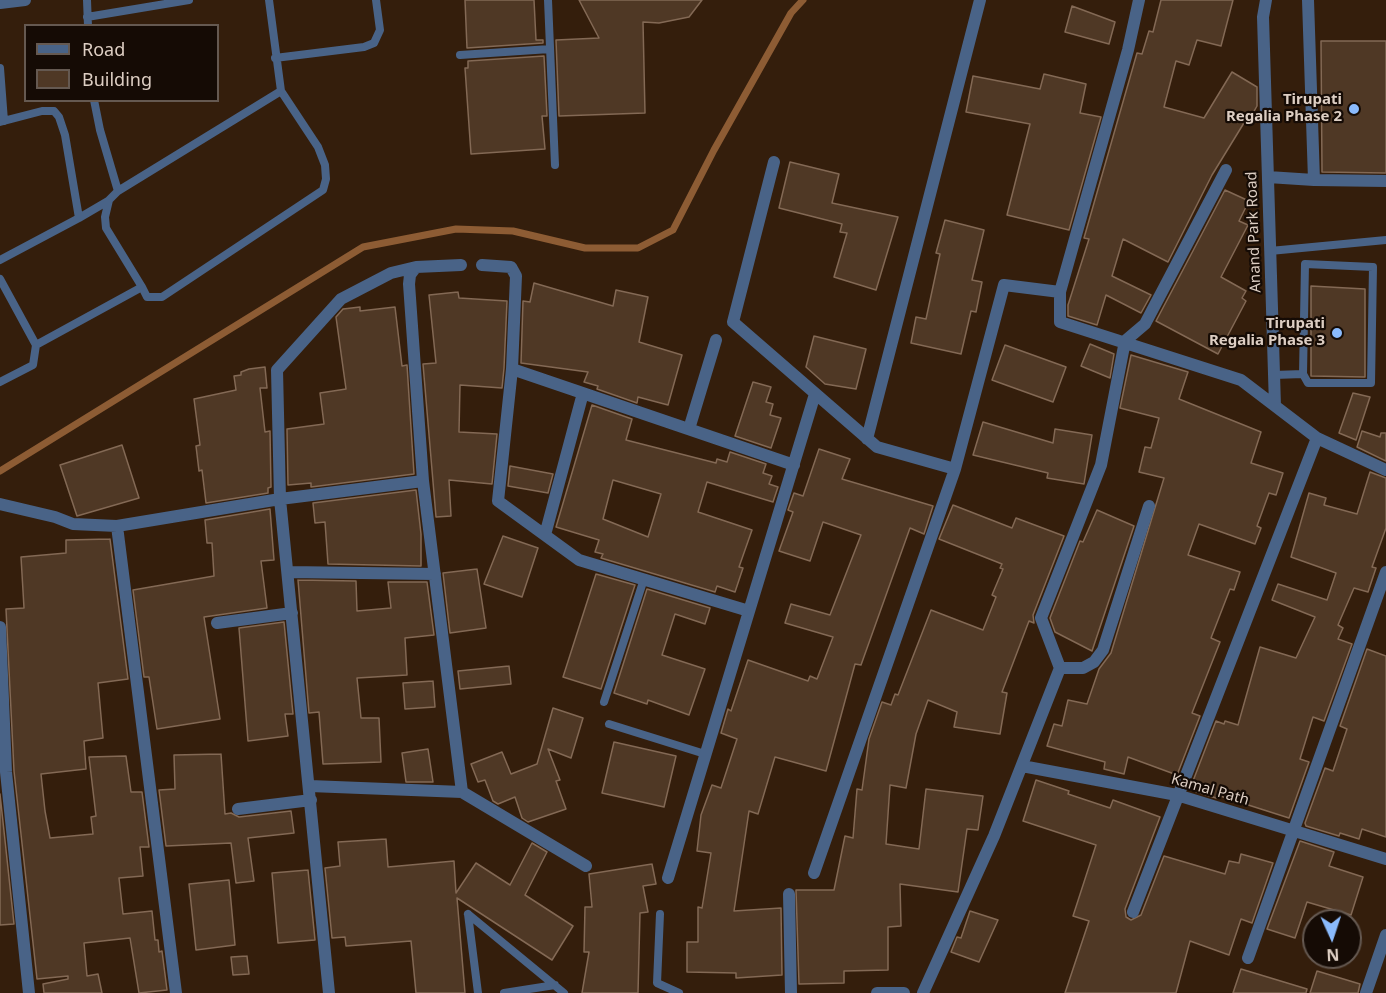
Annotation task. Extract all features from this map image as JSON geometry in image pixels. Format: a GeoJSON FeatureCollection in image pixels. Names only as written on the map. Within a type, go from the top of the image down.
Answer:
{"type":"FeatureCollection","features":[{"type":"Feature","properties":{"kind":"street"},"geometry":{"type":"LineString","coordinates":[[0,3],[25,0]]}},
{"type":"Feature","properties":{"kind":"street"},"geometry":{"type":"LineString","coordinates":[[867,439],[980,0]]}},
{"type":"Feature","properties":{"kind":"street"},"geometry":{"type":"LineString","coordinates":[[1139,0],[1128,50],[1060,292],[1060,322],[1241,380],[1317,438],[1386,470]]}},
{"type":"Feature","properties":{"kind":"street","name":"Anand Park Road"},"geometry":{"type":"LineString","coordinates":[[1266,0],[1263,17],[1275,406]]}},
{"type":"Feature","properties":{"kind":"street"},"geometry":{"type":"LineString","coordinates":[[1308,0],[1314,180]]}},
{"type":"Feature","properties":{"kind":"street"},"geometry":{"type":"LineString","coordinates":[[774,162],[733,322],[877,447],[955,469]]}},
{"type":"Feature","properties":{"kind":"street"},"geometry":{"type":"LineString","coordinates":[[923,993],[994,836],[1060,668],[1041,618],[1101,465],[1125,341],[1145,324],[1226,170]]}},
{"type":"Feature","properties":{"kind":"street"},"geometry":{"type":"LineString","coordinates":[[1268,177],[1386,181]]}},
{"type":"Feature","properties":{"kind":"street"},"geometry":{"type":"LineString","coordinates":[[328,993],[280,499],[277,370],[341,299],[391,273],[416,267],[461,265]]}},
{"type":"Feature","properties":{"kind":"street"},"geometry":{"type":"LineString","coordinates":[[482,265],[511,267],[516,276],[512,369],[498,501],[579,560],[749,611]]}},
{"type":"Feature","properties":{"kind":"street"},"geometry":{"type":"LineString","coordinates":[[416,267],[410,275],[409,284],[423,481],[462,792]]}},
{"type":"Feature","properties":{"kind":"street"},"geometry":{"type":"LineString","coordinates":[[814,873],[955,469],[1004,285],[1060,292]]}},
{"type":"Feature","properties":{"kind":"street"},"geometry":{"type":"LineString","coordinates":[[689,429],[716,340]]}},
{"type":"Feature","properties":{"kind":"street"},"geometry":{"type":"LineString","coordinates":[[512,369],[794,465]]}},
{"type":"Feature","properties":{"kind":"street"},"geometry":{"type":"LineString","coordinates":[[545,535],[582,393]]}},
{"type":"Feature","properties":{"kind":"street"},"geometry":{"type":"LineString","coordinates":[[668,878],[815,394]]}},
{"type":"Feature","properties":{"kind":"street"},"geometry":{"type":"LineString","coordinates":[[1133,912],[1317,438]]}},
{"type":"Feature","properties":{"kind":"street"},"geometry":{"type":"LineString","coordinates":[[0,504],[55,517],[73,524],[117,526],[280,499],[423,481]]}},
{"type":"Feature","properties":{"kind":"street"},"geometry":{"type":"LineString","coordinates":[[1060,668],[1083,668],[1094,662],[1103,650],[1149,506]]}},
{"type":"Feature","properties":{"kind":"street"},"geometry":{"type":"LineString","coordinates":[[117,526],[176,993]]}},
{"type":"Feature","properties":{"kind":"street"},"geometry":{"type":"LineString","coordinates":[[288,572],[435,574]]}},
{"type":"Feature","properties":{"kind":"street"},"geometry":{"type":"LineString","coordinates":[[1248,958],[1386,572]]}},
{"type":"Feature","properties":{"kind":"street"},"geometry":{"type":"LineString","coordinates":[[217,623],[292,614]]}},
{"type":"Feature","properties":{"kind":"street"},"geometry":{"type":"LineString","coordinates":[[0,627],[6,772],[29,993]]}},
{"type":"Feature","properties":{"kind":"street","name":"Kamal Path"},"geometry":{"type":"LineString","coordinates":[[1023,766],[1177,795],[1386,859]]}},
{"type":"Feature","properties":{"kind":"street"},"geometry":{"type":"LineString","coordinates":[[309,786],[462,792],[586,866]]}},
{"type":"Feature","properties":{"kind":"street"},"geometry":{"type":"LineString","coordinates":[[238,809],[311,800]]}},
{"type":"Feature","properties":{"kind":"street"},"geometry":{"type":"LineString","coordinates":[[789,894],[791,993]]}},
{"type":"Feature","properties":{"kind":"street"},"geometry":{"type":"LineString","coordinates":[[1366,993],[1386,935]]}},
{"type":"Feature","properties":{"kind":"street"},"geometry":{"type":"LineString","coordinates":[[877,993],[904,993]]}},
{"type":"Feature","properties":{"kind":"lane"},"geometry":{"type":"LineString","coordinates":[[87,0],[87,21],[189,0]]}},
{"type":"Feature","properties":{"kind":"lane"},"geometry":{"type":"LineString","coordinates":[[108,201],[105,217],[106,228],[147,297],[162,297],[323,190],[326,179],[325,165],[318,147],[281,91],[269,0]]}},
{"type":"Feature","properties":{"kind":"lane"},"geometry":{"type":"LineString","coordinates":[[275,58],[364,47],[374,43],[380,30],[376,0]]}},
{"type":"Feature","properties":{"kind":"lane"},"geometry":{"type":"LineString","coordinates":[[548,0],[555,165]]}},
{"type":"Feature","properties":{"kind":"lane"},"geometry":{"type":"LineString","coordinates":[[460,55],[550,49]]}},
{"type":"Feature","properties":{"kind":"lane"},"geometry":{"type":"LineString","coordinates":[[0,68],[2,122],[42,111],[54,111],[59,117],[65,135],[79,218]]}},
{"type":"Feature","properties":{"kind":"lane"},"geometry":{"type":"LineString","coordinates":[[0,260],[108,201],[118,191],[281,91]]}},
{"type":"Feature","properties":{"kind":"lane"},"geometry":{"type":"LineString","coordinates":[[94,102],[118,191]]}},
{"type":"Feature","properties":{"kind":"lane"},"geometry":{"type":"LineString","coordinates":[[1270,251],[1386,240]]}},
{"type":"Feature","properties":{"kind":"lane"},"geometry":{"type":"LineString","coordinates":[[1305,264],[1373,267],[1371,383],[1308,383],[1303,374],[1305,264]]}},
{"type":"Feature","properties":{"kind":"lane"},"geometry":{"type":"LineString","coordinates":[[0,279],[36,345],[33,365],[0,382]]}},
{"type":"Feature","properties":{"kind":"lane"},"geometry":{"type":"LineString","coordinates":[[36,345],[142,287]]}},
{"type":"Feature","properties":{"kind":"lane"},"geometry":{"type":"LineString","coordinates":[[1274,375],[1303,374]]}},
{"type":"Feature","properties":{"kind":"lane"},"geometry":{"type":"LineString","coordinates":[[604,702],[644,579]]}},
{"type":"Feature","properties":{"kind":"lane"},"geometry":{"type":"LineString","coordinates":[[609,724],[705,754]]}},
{"type":"Feature","properties":{"kind":"lane"},"geometry":{"type":"LineString","coordinates":[[478,993],[468,914],[564,993]]}},
{"type":"Feature","properties":{"kind":"lane"},"geometry":{"type":"LineString","coordinates":[[660,914],[657,983],[679,993]]}},
{"type":"Feature","properties":{"kind":"lane"},"geometry":{"type":"LineString","coordinates":[[504,993],[555,985]]}},
{"type":"Feature","properties":{"kind":"building"},"geometry":{"type":"Polygon","coordinates":[[[465,0],[534,0],[536,40],[543,40],[543,43],[467,48],[465,0]]]}},
{"type":"Feature","properties":{"kind":"building"},"geometry":{"type":"Polygon","coordinates":[[[579,0],[702,0],[689,17],[659,23],[643,22],[645,113],[559,116],[556,40],[599,38],[579,0]]]}},
{"type":"Feature","properties":{"kind":"building"},"geometry":{"type":"Polygon","coordinates":[[[1161,0],[1233,0],[1221,46],[1197,40],[1189,65],[1176,61],[1164,107],[1204,118],[1232,72],[1257,87],[1257,106],[1249,120],[1247,118],[1212,175],[1168,262],[1123,239],[1112,276],[1151,295],[1141,313],[1106,295],[1097,325],[1068,316],[1068,305],[1089,239],[1084,238],[1137,53],[1142,54],[1149,31],[1153,32],[1161,0]]]}},
{"type":"Feature","properties":{"kind":"building"},"geometry":{"type":"Polygon","coordinates":[[[1072,6],[1115,22],[1109,44],[1065,32],[1072,6]]]}},
{"type":"Feature","properties":{"kind":"building","name":"Tirupati Regalia Phase 2"},"geometry":{"type":"Polygon","coordinates":[[[1321,41],[1386,41],[1386,173],[1322,172],[1321,41]]]}},
{"type":"Feature","properties":{"kind":"building"},"geometry":{"type":"Polygon","coordinates":[[[544,56],[547,116],[542,116],[545,149],[471,154],[465,68],[468,68],[468,61],[544,56]]]}},
{"type":"Feature","properties":{"kind":"building"},"geometry":{"type":"Polygon","coordinates":[[[1044,74],[1086,84],[1080,113],[1101,117],[1069,230],[1007,215],[1030,124],[966,112],[973,76],[1040,89],[1044,74]]]}},
{"type":"Feature","properties":{"kind":"building"},"geometry":{"type":"Polygon","coordinates":[[[790,162],[839,174],[832,203],[898,217],[876,290],[834,277],[847,233],[840,232],[842,224],[779,208],[790,162]]]}},
{"type":"Feature","properties":{"kind":"building"},"geometry":{"type":"Polygon","coordinates":[[[1225,190],[1249,201],[1239,221],[1248,225],[1221,277],[1246,291],[1242,298],[1246,301],[1218,354],[1156,321],[1225,190]]]}},
{"type":"Feature","properties":{"kind":"building"},"geometry":{"type":"Polygon","coordinates":[[[945,220],[984,230],[972,280],[982,282],[976,312],[971,311],[961,354],[911,343],[916,317],[926,319],[940,254],[936,253],[945,220]]]}},
{"type":"Feature","properties":{"kind":"building"},"geometry":{"type":"Polygon","coordinates":[[[534,283],[613,306],[616,290],[648,297],[639,342],[682,355],[668,405],[638,397],[637,403],[597,389],[598,386],[584,382],[588,372],[521,363],[523,301],[530,302],[534,283]]]}},
{"type":"Feature","properties":{"kind":"building","name":"Tirupati Regalia Phase 3"},"geometry":{"type":"Polygon","coordinates":[[[1311,286],[1365,289],[1365,377],[1311,376],[1311,286]]]}},
{"type":"Feature","properties":{"kind":"building"},"geometry":{"type":"Polygon","coordinates":[[[458,292],[459,298],[507,301],[504,368],[502,388],[460,385],[459,432],[497,434],[492,484],[449,480],[451,516],[436,517],[423,364],[436,363],[429,295],[458,292]]]}},
{"type":"Feature","properties":{"kind":"building"},"geometry":{"type":"Polygon","coordinates":[[[360,307],[360,311],[395,307],[402,366],[407,365],[414,474],[311,487],[311,483],[288,485],[287,429],[324,424],[320,393],[346,389],[336,317],[343,309],[360,307]]]}},
{"type":"Feature","properties":{"kind":"building"},"geometry":{"type":"Polygon","coordinates":[[[814,336],[866,349],[856,389],[825,384],[806,367],[814,336]]]}},
{"type":"Feature","properties":{"kind":"building"},"geometry":{"type":"Polygon","coordinates":[[[1090,344],[1114,354],[1110,378],[1081,366],[1090,344]]]}},
{"type":"Feature","properties":{"kind":"building"},"geometry":{"type":"Polygon","coordinates":[[[1005,345],[1066,367],[1053,402],[992,380],[1005,345]]]}},
{"type":"Feature","properties":{"kind":"building"},"geometry":{"type":"Polygon","coordinates":[[[1131,355],[1188,372],[1179,399],[1261,432],[1251,463],[1283,473],[1276,495],[1269,493],[1257,526],[1261,528],[1255,544],[1199,524],[1188,555],[1240,572],[1234,590],[1230,589],[1211,638],[1220,642],[1192,713],[1200,716],[1177,775],[1128,757],[1124,774],[1104,769],[1105,762],[1047,746],[1054,724],[1062,726],[1068,700],[1087,704],[1099,669],[1111,653],[1164,478],[1139,472],[1145,447],[1151,448],[1159,418],[1120,408],[1131,355]]]}},
{"type":"Feature","properties":{"kind":"building"},"geometry":{"type":"Polygon","coordinates":[[[265,367],[267,388],[260,388],[265,432],[270,431],[271,487],[268,488],[268,493],[206,503],[196,446],[200,445],[194,399],[236,390],[234,376],[241,375],[241,372],[249,369],[265,367]]]}},
{"type":"Feature","properties":{"kind":"building"},"geometry":{"type":"Polygon","coordinates":[[[753,382],[771,387],[766,402],[773,404],[770,415],[781,418],[771,448],[735,436],[753,382]]]}},
{"type":"Feature","properties":{"kind":"building"},"geometry":{"type":"Polygon","coordinates":[[[1353,393],[1370,397],[1356,440],[1339,433],[1353,393]]]}},
{"type":"Feature","properties":{"kind":"building"},"geometry":{"type":"Polygon","coordinates":[[[592,405],[632,419],[626,440],[716,463],[717,459],[727,462],[730,452],[766,464],[763,473],[772,476],[769,484],[778,487],[773,502],[707,482],[698,512],[752,530],[739,567],[743,568],[735,592],[717,586],[715,592],[601,558],[603,554],[595,552],[599,540],[556,527],[592,405]],[[613,480],[603,519],[648,537],[661,494],[613,480]]]}},
{"type":"Feature","properties":{"kind":"building"},"geometry":{"type":"Polygon","coordinates":[[[983,422],[1053,443],[1055,429],[1092,435],[1084,484],[1047,478],[1048,473],[973,455],[983,422]]]}},
{"type":"Feature","properties":{"kind":"building"},"geometry":{"type":"Polygon","coordinates":[[[1362,431],[1380,437],[1381,433],[1386,433],[1386,461],[1357,447],[1362,431]]]}},
{"type":"Feature","properties":{"kind":"building"},"geometry":{"type":"Polygon","coordinates":[[[122,445],[139,498],[77,516],[60,465],[122,445]]]}},
{"type":"Feature","properties":{"kind":"building"},"geometry":{"type":"Polygon","coordinates":[[[819,449],[850,459],[842,479],[933,506],[924,534],[910,528],[861,665],[855,664],[826,771],[775,757],[758,814],[749,811],[734,911],[781,908],[782,975],[736,978],[736,973],[687,972],[687,942],[698,942],[698,907],[702,908],[711,853],[697,851],[701,815],[712,785],[721,788],[737,739],[721,733],[728,709],[731,711],[748,660],[808,681],[810,676],[817,679],[833,637],[785,623],[791,604],[830,615],[861,535],[823,522],[810,561],[779,551],[793,512],[788,510],[794,493],[803,496],[819,449]]]}},
{"type":"Feature","properties":{"kind":"building"},"geometry":{"type":"Polygon","coordinates":[[[510,466],[553,474],[548,493],[508,486],[510,466]]]}},
{"type":"Feature","properties":{"kind":"building"},"geometry":{"type":"Polygon","coordinates":[[[1370,472],[1386,478],[1386,528],[1372,567],[1376,568],[1368,592],[1354,588],[1338,625],[1343,628],[1338,639],[1352,644],[1324,721],[1313,717],[1300,759],[1309,762],[1289,818],[1217,795],[1216,798],[1194,791],[1197,782],[1193,781],[1216,721],[1238,725],[1260,647],[1296,658],[1315,617],[1272,600],[1278,584],[1327,600],[1336,573],[1291,557],[1309,493],[1326,498],[1324,505],[1357,514],[1370,472]]]}},
{"type":"Feature","properties":{"kind":"building"},"geometry":{"type":"Polygon","coordinates":[[[416,490],[421,534],[421,566],[328,564],[325,522],[315,523],[313,503],[416,490]]]}},
{"type":"Feature","properties":{"kind":"building"},"geometry":{"type":"Polygon","coordinates":[[[953,505],[1012,528],[1016,518],[1064,536],[1033,615],[1034,623],[1029,621],[1002,692],[1007,693],[1000,734],[954,727],[957,712],[928,700],[916,734],[906,788],[890,785],[886,844],[919,849],[926,789],[983,796],[978,830],[967,829],[958,892],[900,884],[901,926],[888,927],[888,970],[844,971],[844,983],[799,984],[796,890],[834,890],[845,836],[853,838],[857,789],[862,790],[869,739],[882,702],[891,705],[895,694],[898,695],[931,610],[983,630],[996,597],[992,595],[1003,569],[1000,568],[1002,564],[939,539],[953,505]]]}},
{"type":"Feature","properties":{"kind":"building"},"geometry":{"type":"Polygon","coordinates":[[[270,509],[274,560],[261,561],[267,608],[204,617],[220,719],[157,729],[149,677],[144,677],[133,590],[214,576],[212,543],[207,543],[205,520],[270,509]]]}},
{"type":"Feature","properties":{"kind":"building"},"geometry":{"type":"Polygon","coordinates":[[[1097,510],[1134,526],[1092,651],[1055,632],[1050,618],[1080,541],[1083,542],[1097,510]]]}},
{"type":"Feature","properties":{"kind":"building"},"geometry":{"type":"Polygon","coordinates":[[[503,536],[538,548],[522,597],[484,584],[503,536]]]}},
{"type":"Feature","properties":{"kind":"building"},"geometry":{"type":"Polygon","coordinates":[[[110,539],[128,679],[98,683],[103,738],[84,741],[86,769],[41,774],[45,811],[50,838],[93,834],[91,817],[96,816],[89,757],[126,756],[131,792],[142,792],[149,847],[140,847],[143,876],[119,878],[123,914],[152,911],[155,940],[158,940],[159,952],[162,951],[167,990],[139,993],[130,938],[84,943],[87,976],[98,974],[102,993],[44,993],[43,984],[68,979],[68,976],[37,979],[14,771],[6,609],[24,608],[21,557],[66,553],[66,540],[110,539]]]}},
{"type":"Feature","properties":{"kind":"building"},"geometry":{"type":"Polygon","coordinates":[[[477,569],[486,628],[450,633],[443,573],[477,569]]]}},
{"type":"Feature","properties":{"kind":"building"},"geometry":{"type":"Polygon","coordinates":[[[596,574],[635,585],[601,689],[563,677],[596,574]]]}},
{"type":"Feature","properties":{"kind":"building"},"geometry":{"type":"Polygon","coordinates":[[[298,580],[356,581],[357,611],[391,608],[388,582],[427,582],[434,635],[405,638],[407,675],[357,678],[361,718],[379,718],[381,762],[323,764],[319,712],[309,713],[298,580]]]}},
{"type":"Feature","properties":{"kind":"building"},"geometry":{"type":"Polygon","coordinates":[[[647,589],[710,608],[705,624],[675,614],[662,655],[705,669],[689,715],[648,700],[647,704],[614,693],[647,589]]]}},
{"type":"Feature","properties":{"kind":"building"},"geometry":{"type":"Polygon","coordinates":[[[284,622],[293,714],[285,714],[288,736],[248,741],[239,628],[284,622]]]}},
{"type":"Feature","properties":{"kind":"building"},"geometry":{"type":"Polygon","coordinates":[[[1367,649],[1386,656],[1386,837],[1362,829],[1359,839],[1340,833],[1339,836],[1306,826],[1305,823],[1325,768],[1333,771],[1347,729],[1340,726],[1367,649]]]}},
{"type":"Feature","properties":{"kind":"building"},"geometry":{"type":"Polygon","coordinates":[[[509,666],[511,684],[460,689],[458,671],[509,666]]]}},
{"type":"Feature","properties":{"kind":"building"},"geometry":{"type":"Polygon","coordinates":[[[433,681],[435,707],[405,709],[403,683],[433,681]]]}},
{"type":"Feature","properties":{"kind":"building"},"geometry":{"type":"Polygon","coordinates":[[[553,708],[583,718],[571,758],[548,749],[560,780],[556,781],[566,809],[528,822],[522,818],[515,797],[498,804],[493,801],[485,780],[478,782],[471,764],[502,752],[511,774],[537,764],[553,708]]]}},
{"type":"Feature","properties":{"kind":"building"},"geometry":{"type":"Polygon","coordinates":[[[614,742],[676,756],[664,807],[602,793],[614,742]]]}},
{"type":"Feature","properties":{"kind":"building"},"geometry":{"type":"Polygon","coordinates":[[[428,749],[433,782],[406,782],[402,753],[428,749]]]}},
{"type":"Feature","properties":{"kind":"building"},"geometry":{"type":"Polygon","coordinates":[[[221,754],[225,814],[231,813],[239,817],[291,811],[294,833],[248,838],[254,881],[236,883],[231,843],[166,846],[159,790],[175,789],[174,755],[221,754]]]}},
{"type":"Feature","properties":{"kind":"building"},"geometry":{"type":"Polygon","coordinates":[[[1036,780],[1110,808],[1113,800],[1160,817],[1125,909],[1126,917],[1131,920],[1141,915],[1164,856],[1225,874],[1229,861],[1239,863],[1241,854],[1273,863],[1252,923],[1241,919],[1229,955],[1190,941],[1176,993],[1065,993],[1089,921],[1073,916],[1096,845],[1023,821],[1036,780]]]}},
{"type":"Feature","properties":{"kind":"building"},"geometry":{"type":"Polygon","coordinates":[[[0,794],[14,924],[0,925],[0,794]]]}},
{"type":"Feature","properties":{"kind":"building"},"geometry":{"type":"Polygon","coordinates":[[[386,839],[388,867],[454,861],[456,893],[476,863],[510,885],[532,843],[547,852],[525,895],[573,926],[552,960],[457,898],[465,993],[416,993],[411,941],[346,946],[345,937],[332,938],[325,868],[340,866],[338,842],[386,839]]]}},
{"type":"Feature","properties":{"kind":"building"},"geometry":{"type":"Polygon","coordinates":[[[1300,841],[1334,852],[1329,866],[1363,877],[1353,909],[1331,909],[1307,902],[1305,909],[1302,909],[1302,917],[1295,938],[1267,929],[1300,841]]]}},
{"type":"Feature","properties":{"kind":"building"},"geometry":{"type":"Polygon","coordinates":[[[652,864],[656,884],[643,886],[648,912],[640,913],[638,993],[582,993],[589,952],[584,952],[585,907],[592,907],[589,874],[652,864]]]}},
{"type":"Feature","properties":{"kind":"building"},"geometry":{"type":"Polygon","coordinates":[[[308,870],[315,940],[278,943],[272,873],[308,870]]]}},
{"type":"Feature","properties":{"kind":"building"},"geometry":{"type":"Polygon","coordinates":[[[229,880],[235,945],[196,950],[189,884],[229,880]]]}},
{"type":"Feature","properties":{"kind":"building"},"geometry":{"type":"Polygon","coordinates":[[[970,911],[998,920],[979,962],[951,952],[957,937],[961,938],[970,911]]]}},
{"type":"Feature","properties":{"kind":"building"},"geometry":{"type":"Polygon","coordinates":[[[247,956],[249,974],[233,975],[231,957],[247,956]]]}},
{"type":"Feature","properties":{"kind":"building"},"geometry":{"type":"Polygon","coordinates":[[[1241,969],[1307,989],[1306,993],[1233,993],[1241,969]]]}},
{"type":"Feature","properties":{"kind":"building"},"geometry":{"type":"Polygon","coordinates":[[[1317,971],[1360,984],[1358,993],[1310,993],[1317,971]]]}},
{"type":"Feature","properties":{"kind":"waterway"},"geometry":{"type":"LineString","coordinates":[[0,471],[363,247],[456,229],[513,231],[585,248],[638,248],[673,230],[714,150],[791,13],[803,0]]}},
{"type":"Feature","properties":{"kind":"place","name":"Tirupati Regalia Phase 2"},"geometry":{"type":"Point","coordinates":[1354,109]}},
{"type":"Feature","properties":{"kind":"place","name":"Tirupati Regalia Phase 3"},"geometry":{"type":"Point","coordinates":[1337,333]}}]}
